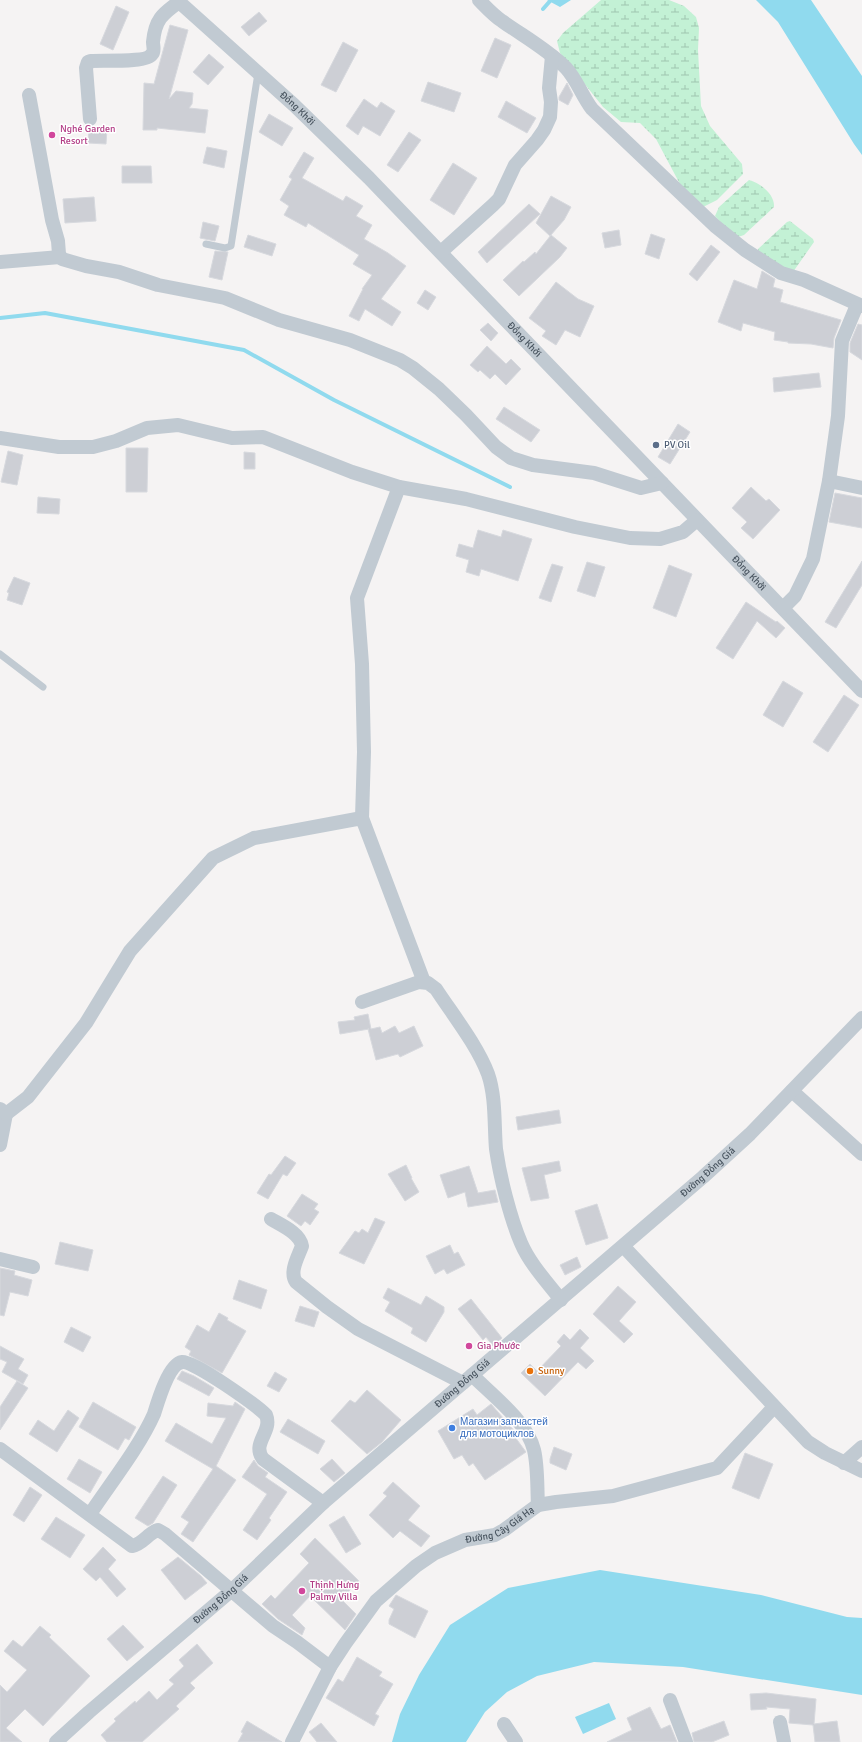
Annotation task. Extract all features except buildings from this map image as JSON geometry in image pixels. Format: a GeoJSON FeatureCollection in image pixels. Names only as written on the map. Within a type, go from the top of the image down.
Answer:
{"type":"FeatureCollection","features":[{"type":"Feature","properties":{"kind":"street"},"geometry":{"type":"LineString","coordinates":[[479,0],[500,20],[552,56],[566,69],[576,81],[582,96],[592,109],[715,226],[745,250],[781,273],[817,286],[860,305],[842,341],[838,416],[829,481],[813,559],[795,596],[783,608]]}},
{"type":"Feature","properties":{"kind":"street"},"geometry":{"type":"LineString","coordinates":[[90,118],[86,68],[88,62],[149,57],[153,53],[154,36],[159,19],[178,1]]}},
{"type":"Feature","properties":{"kind":"street","name":"Đồng Khởi"},"geometry":{"type":"LineString","coordinates":[[178,1],[294,105],[369,178],[862,691]]}},
{"type":"Feature","properties":{"kind":"street"},"geometry":{"type":"LineString","coordinates":[[441,252],[499,199],[516,166],[544,130],[550,117],[549,88],[552,56]]}},
{"type":"Feature","properties":{"kind":"street"},"geometry":{"type":"LineString","coordinates":[[29,95],[60,257]]}},
{"type":"Feature","properties":{"kind":"street"},"geometry":{"type":"LineString","coordinates":[[0,262],[60,257],[86,266],[119,272],[158,286],[225,298],[279,320],[350,340],[393,357],[413,368],[429,380],[466,415],[496,447],[512,458],[533,464],[594,474],[641,488],[662,483]]}},
{"type":"Feature","properties":{"kind":"street"},"geometry":{"type":"LineString","coordinates":[[0,438],[59,447],[93,447],[116,441],[147,428],[178,425],[232,438],[263,437],[352,472],[399,488],[466,499],[575,527],[630,538],[660,539],[683,532],[697,520]]}},
{"type":"Feature","properties":{"kind":"street"},"geometry":{"type":"LineString","coordinates":[[829,481],[862,488]]}},
{"type":"Feature","properties":{"kind":"street"},"geometry":{"type":"LineString","coordinates":[[399,488],[357,598],[362,679],[364,752],[362,818],[424,982]]}},
{"type":"Feature","properties":{"kind":"street"},"geometry":{"type":"LineString","coordinates":[[0,1145],[3,1112],[28,1097],[86,1023],[130,950],[213,858],[254,838],[362,818]]}},
{"type":"Feature","properties":{"kind":"street"},"geometry":{"type":"LineString","coordinates":[[362,1002],[419,982],[424,982],[436,989],[474,1048],[488,1075],[491,1089],[496,1150],[506,1195],[517,1232],[528,1255],[561,1300]]}},
{"type":"Feature","properties":{"kind":"street","name":"Đường Đồng Giá"},"geometry":{"type":"LineString","coordinates":[[56,1742],[231,1591],[323,1503],[703,1178],[750,1134],[862,1018]]}},
{"type":"Feature","properties":{"kind":"street"},"geometry":{"type":"LineString","coordinates":[[792,1091],[862,1154]]}},
{"type":"Feature","properties":{"kind":"street"},"geometry":{"type":"LineString","coordinates":[[271,1219],[294,1234],[301,1242],[302,1246],[293,1271],[293,1278],[296,1282],[358,1329],[467,1379],[516,1418],[527,1434],[534,1451],[538,1505]]}},
{"type":"Feature","properties":{"kind":"street"},"geometry":{"type":"LineString","coordinates":[[624,1247],[808,1442],[844,1463],[862,1471]]}},
{"type":"Feature","properties":{"kind":"street"},"geometry":{"type":"LineString","coordinates":[[0,1259],[33,1267]]}},
{"type":"Feature","properties":{"kind":"street"},"geometry":{"type":"LineString","coordinates":[[90,1514],[150,1422],[173,1367],[178,1363],[185,1362],[221,1382],[266,1415],[268,1425],[259,1445],[259,1454],[263,1459],[323,1503]]}},
{"type":"Feature","properties":{"kind":"street","name":"Đường Cây Giá Hạ"},"geometry":{"type":"LineString","coordinates":[[292,1742],[330,1667],[376,1601],[416,1566],[435,1553],[465,1540],[495,1535],[538,1505],[613,1496],[717,1468],[774,1407]]}},
{"type":"Feature","properties":{"kind":"street"},"geometry":{"type":"LineString","coordinates":[[844,1463],[862,1447]]}},
{"type":"Feature","properties":{"kind":"street"},"geometry":{"type":"LineString","coordinates":[[0,1448],[132,1546],[139,1545],[153,1532],[158,1530],[166,1534],[231,1591],[274,1626],[330,1667]]}},
{"type":"Feature","properties":{"kind":"street"},"geometry":{"type":"LineString","coordinates":[[670,1700],[686,1742]]}},
{"type":"Feature","properties":{"kind":"street"},"geometry":{"type":"LineString","coordinates":[[780,1722],[784,1742]]}},
{"type":"Feature","properties":{"kind":"street"},"geometry":{"type":"LineString","coordinates":[[504,1724],[516,1742]]}},
{"type":"Feature","properties":{"kind":"lane"},"geometry":{"type":"LineString","coordinates":[[206,244],[225,248],[231,246],[258,73]]}},
{"type":"Feature","properties":{"kind":"lane"},"geometry":{"type":"LineString","coordinates":[[0,654],[43,687]]}},
{"type":"Feature","properties":{"kind":"green space"},"geometry":{"type":"Polygon","coordinates":[[[601,0],[669,0],[684,6],[696,17],[699,28],[698,50],[701,106],[710,126],[742,164],[743,174],[717,200],[703,207],[681,186],[656,139],[640,123],[621,122],[603,107],[560,53],[557,41],[563,33],[601,0]]]}},
{"type":"Feature","properties":{"kind":"green space"},"geometry":{"type":"Polygon","coordinates":[[[749,180],[762,186],[766,190],[774,202],[774,207],[744,235],[738,237],[730,233],[715,216],[719,207],[749,180]]]}},
{"type":"Feature","properties":{"kind":"green space"},"geometry":{"type":"Polygon","coordinates":[[[790,221],[813,239],[814,242],[793,272],[760,257],[758,249],[787,222],[790,221]]]}},
{"type":"Feature","properties":{"kind":"water"},"geometry":{"type":"Polygon","coordinates":[[[547,0],[571,0],[560,7],[547,0]]]}},
{"type":"Feature","properties":{"kind":"water"},"geometry":{"type":"Polygon","coordinates":[[[756,0],[811,0],[862,76],[862,155],[778,22],[756,0]]]}},
{"type":"Feature","properties":{"kind":"water"},"geometry":{"type":"Polygon","coordinates":[[[600,1570],[761,1595],[847,1617],[862,1618],[862,1695],[683,1667],[594,1662],[537,1676],[507,1692],[485,1712],[466,1742],[392,1742],[400,1714],[419,1675],[450,1625],[508,1588],[600,1570]]]}},
{"type":"Feature","properties":{"kind":"water"},"geometry":{"type":"Polygon","coordinates":[[[609,1703],[616,1719],[583,1734],[575,1717],[609,1703]]]}},
{"type":"Feature","properties":{"kind":"waterway"},"geometry":{"type":"LineString","coordinates":[[543,9],[551,0]]}},
{"type":"Feature","properties":{"kind":"waterway"},"geometry":{"type":"LineString","coordinates":[[0,318],[45,313],[244,350],[334,400],[510,487]]}},
{"type":"Feature","properties":{"kind":"place","name":"Nghé Garden Resort"},"geometry":{"type":"Point","coordinates":[52,135]}},
{"type":"Feature","properties":{"kind":"place","name":"PV Oil"},"geometry":{"type":"Point","coordinates":[656,445]}},
{"type":"Feature","properties":{"kind":"place","name":"Gia Phước"},"geometry":{"type":"Point","coordinates":[469,1346]}},
{"type":"Feature","properties":{"kind":"place","name":"Sunny"},"geometry":{"type":"Point","coordinates":[530,1371]}},
{"type":"Feature","properties":{"kind":"place","name":"Магазин запчастей для мотоциклов"},"geometry":{"type":"Point","coordinates":[452,1428]}},
{"type":"Feature","properties":{"kind":"place","name":"Thịnh Hưng Palmy Villa"},"geometry":{"type":"Point","coordinates":[302,1591]}}]}
